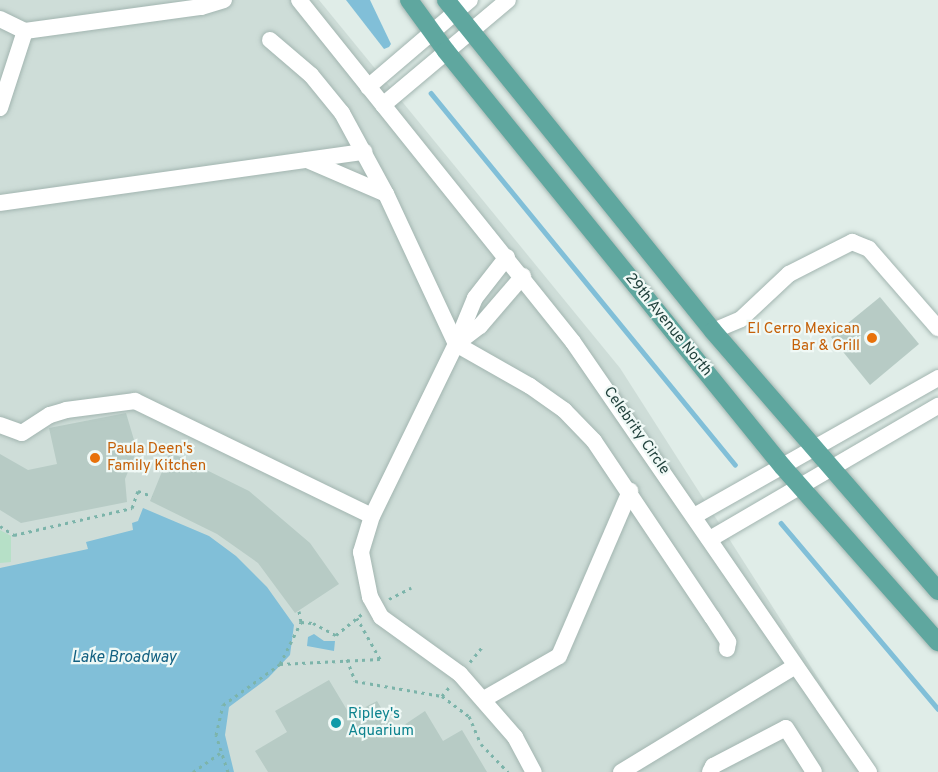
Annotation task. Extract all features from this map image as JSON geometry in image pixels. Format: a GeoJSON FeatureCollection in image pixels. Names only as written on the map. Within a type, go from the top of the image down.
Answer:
{"type":"FeatureCollection","features":[{"type":"Feature","properties":{"kind":"main road","name":"29th Avenue North"},"geometry":{"type":"LineString","coordinates":[[409,0],[434,30],[446,51],[783,467],[938,642]]}},
{"type":"Feature","properties":{"kind":"main road","name":"29th Avenue North"},"geometry":{"type":"LineString","coordinates":[[457,4],[471,30],[713,331],[938,591]]}},
{"type":"Feature","properties":{"kind":"street"},"geometry":{"type":"LineString","coordinates":[[154,13],[176,0]]}},
{"type":"Feature","properties":{"kind":"street"},"geometry":{"type":"LineString","coordinates":[[0,19],[25,31],[154,13],[224,0]]}},
{"type":"Feature","properties":{"kind":"street","name":"Celebrity Circle"},"geometry":{"type":"LineString","coordinates":[[299,0],[523,276],[696,515],[794,667],[869,772]]}},
{"type":"Feature","properties":{"kind":"street"},"geometry":{"type":"LineString","coordinates":[[383,105],[508,0]]}},
{"type":"Feature","properties":{"kind":"street"},"geometry":{"type":"LineString","coordinates":[[368,87],[434,30],[457,4]]}},
{"type":"Feature","properties":{"kind":"street"},"geometry":{"type":"LineString","coordinates":[[0,108],[25,31]]}},
{"type":"Feature","properties":{"kind":"street"},"geometry":{"type":"LineString","coordinates":[[270,40],[311,75],[342,113],[386,194],[456,344],[530,386],[564,410],[594,441],[630,491],[712,616],[728,642],[727,649]]}},
{"type":"Feature","properties":{"kind":"street"},"geometry":{"type":"LineString","coordinates":[[0,203],[364,152]]}},
{"type":"Feature","properties":{"kind":"street"},"geometry":{"type":"LineString","coordinates":[[304,159],[386,194]]}},
{"type":"Feature","properties":{"kind":"street"},"geometry":{"type":"LineString","coordinates":[[713,331],[741,320],[789,274],[852,242],[869,249],[938,328]]}},
{"type":"Feature","properties":{"kind":"street"},"geometry":{"type":"LineString","coordinates":[[507,257],[475,298],[456,344],[372,516],[361,552],[363,571],[375,607],[392,628],[442,658],[484,699],[515,737],[534,772]]}},
{"type":"Feature","properties":{"kind":"street"},"geometry":{"type":"LineString","coordinates":[[456,344],[480,326],[523,276]]}},
{"type":"Feature","properties":{"kind":"street"},"geometry":{"type":"LineString","coordinates":[[696,515],[815,450],[938,378]]}},
{"type":"Feature","properties":{"kind":"street"},"geometry":{"type":"LineString","coordinates":[[0,425],[22,433],[50,415],[66,410],[135,401],[372,516]]}},
{"type":"Feature","properties":{"kind":"street"},"geometry":{"type":"LineString","coordinates":[[710,539],[832,468],[888,432],[938,406]]}},
{"type":"Feature","properties":{"kind":"street"},"geometry":{"type":"LineString","coordinates":[[873,414],[888,432]]}},
{"type":"Feature","properties":{"kind":"street"},"geometry":{"type":"LineString","coordinates":[[484,699],[559,656],[630,491]]}},
{"type":"Feature","properties":{"kind":"street"},"geometry":{"type":"LineString","coordinates":[[625,771],[794,667]]}},
{"type":"Feature","properties":{"kind":"street"},"geometry":{"type":"LineString","coordinates":[[710,772],[713,766],[786,728],[814,772]]}},
{"type":"Feature","properties":{"kind":"path"},"geometry":{"type":"LineString","coordinates":[[0,526],[14,535],[132,508],[138,492],[152,496]]}},
{"type":"Feature","properties":{"kind":"path"},"geometry":{"type":"LineString","coordinates":[[302,622],[312,622],[336,635],[357,618],[411,588]]}},
{"type":"Feature","properties":{"kind":"path"},"geometry":{"type":"LineString","coordinates":[[228,772],[216,735],[223,705],[279,664],[302,622],[299,611]]}},
{"type":"Feature","properties":{"kind":"path"},"geometry":{"type":"LineString","coordinates":[[279,664],[380,659],[357,618]]}},
{"type":"Feature","properties":{"kind":"path"},"geometry":{"type":"LineString","coordinates":[[347,660],[355,681],[442,696],[469,716],[481,744],[508,772]]}},
{"type":"Feature","properties":{"kind":"path"},"geometry":{"type":"LineString","coordinates":[[193,772],[220,753]]}},
{"type":"Feature","properties":{"kind":"shaded area"},"geometry":{"type":"Polygon","coordinates":[[[0,0],[319,0],[620,368],[878,772],[0,772],[0,0]]]}},
{"type":"Feature","properties":{"kind":"green space"},"geometry":{"type":"Polygon","coordinates":[[[0,530],[11,536],[11,562],[0,563],[0,530]]]}},
{"type":"Feature","properties":{"kind":"water"},"geometry":{"type":"Polygon","coordinates":[[[346,0],[370,0],[391,44],[389,47],[384,49],[346,0]]]}},
{"type":"Feature","properties":{"kind":"water","name":"Lake Broadway"},"geometry":{"type":"Polygon","coordinates":[[[143,508],[209,536],[236,556],[267,587],[294,625],[290,655],[268,678],[229,707],[225,735],[234,772],[0,772],[0,568],[88,549],[86,542],[133,530],[132,523],[138,521],[143,508]]]}},
{"type":"Feature","properties":{"kind":"water"},"geometry":{"type":"Polygon","coordinates":[[[314,634],[324,641],[335,641],[334,651],[307,646],[308,637],[314,634]]]}},
{"type":"Feature","properties":{"kind":"building"},"geometry":{"type":"Polygon","coordinates":[[[880,297],[919,344],[870,385],[831,337],[880,297]]]}},
{"type":"Feature","properties":{"kind":"building","name":"Paula Deen's Family Kitchen"},"geometry":{"type":"Polygon","coordinates":[[[126,413],[137,450],[125,479],[127,502],[21,523],[0,510],[0,454],[28,470],[57,464],[49,428],[126,413]]]}},
{"type":"Feature","properties":{"kind":"building"},"geometry":{"type":"Polygon","coordinates":[[[170,452],[249,491],[310,543],[339,584],[295,613],[258,563],[217,534],[150,501],[170,452]]]}},
{"type":"Feature","properties":{"kind":"building","name":"Ripley's Aquarium"},"geometry":{"type":"Polygon","coordinates":[[[329,680],[350,715],[377,701],[395,731],[425,711],[443,741],[462,730],[487,772],[268,772],[255,751],[287,732],[275,711],[329,680]]]}},
{"type":"Feature","properties":{"kind":"waterway"},"geometry":{"type":"LineString","coordinates":[[431,93],[735,465]]}},
{"type":"Feature","properties":{"kind":"waterway"},"geometry":{"type":"LineString","coordinates":[[781,523],[938,709]]}},
{"type":"Feature","properties":{"kind":"place","name":"El Cerro Mexican Bar & Grill"},"geometry":{"type":"Point","coordinates":[872,338]}},
{"type":"Feature","properties":{"kind":"place","name":"Paula Deen's Family Kitchen"},"geometry":{"type":"Point","coordinates":[95,458]}},
{"type":"Feature","properties":{"kind":"place","name":"Ripley's Aquarium"},"geometry":{"type":"Point","coordinates":[336,723]}}]}
